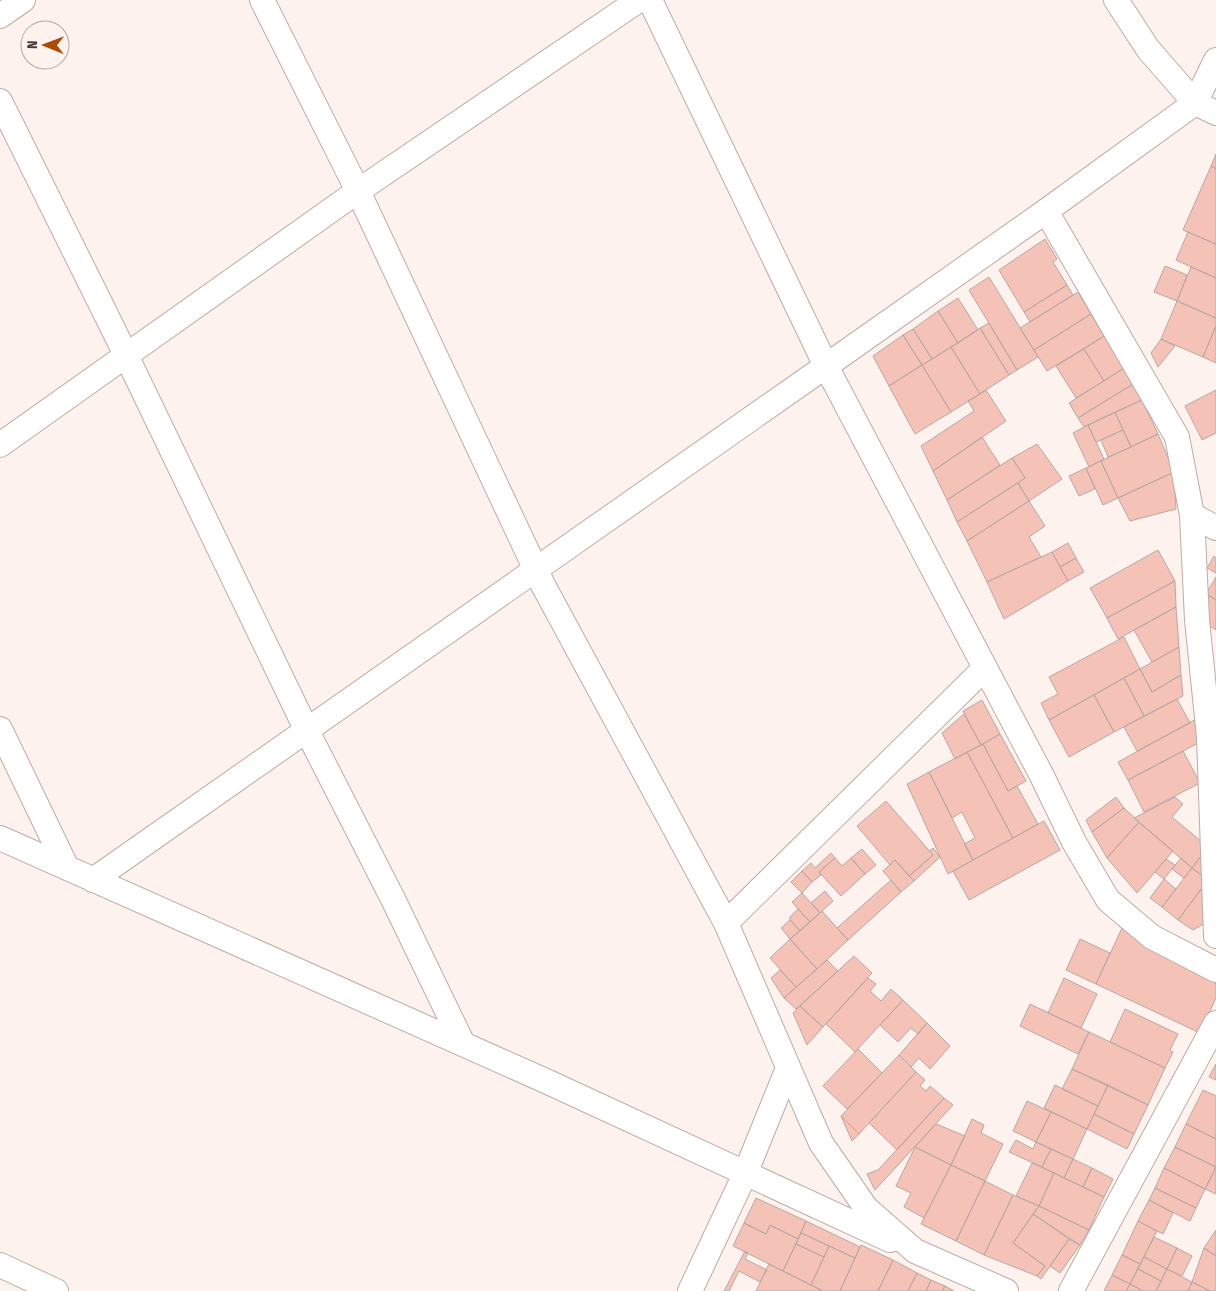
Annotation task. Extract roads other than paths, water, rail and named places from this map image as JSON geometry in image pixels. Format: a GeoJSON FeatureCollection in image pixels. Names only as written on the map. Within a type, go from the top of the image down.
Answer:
{"type":"FeatureCollection","features":[{"type":"Feature","properties":{"kind":"street"},"geometry":{"type":"LineString","coordinates":[[0,16],[23,0]]}},
{"type":"Feature","properties":{"kind":"street"},"geometry":{"type":"LineString","coordinates":[[262,0],[358,191],[535,569],[726,923],[821,1143],[866,1208],[915,1251]]}},
{"type":"Feature","properties":{"kind":"street"},"geometry":{"type":"LineString","coordinates":[[0,445],[358,191],[638,0]]}},
{"type":"Feature","properties":{"kind":"street"},"geometry":{"type":"LineString","coordinates":[[650,0],[826,366],[986,668],[1074,842],[1108,900],[1152,937],[1216,970]]}},
{"type":"Feature","properties":{"kind":"street"},"geometry":{"type":"LineString","coordinates":[[1116,0],[1148,49],[1195,103],[1216,113]]}},
{"type":"Feature","properties":{"kind":"street"},"geometry":{"type":"LineString","coordinates":[[93,880],[1046,211],[1195,103],[1216,60]]}},
{"type":"Feature","properties":{"kind":"street"},"geometry":{"type":"LineString","coordinates":[[0,101],[126,355],[307,731],[394,898],[463,1044]]}},
{"type":"Feature","properties":{"kind":"street"},"geometry":{"type":"LineString","coordinates":[[1046,211],[1177,437],[1192,515],[1198,620],[1210,738],[1216,936]]}},
{"type":"Feature","properties":{"kind":"street"},"geometry":{"type":"LineString","coordinates":[[1192,515],[1216,528]]}},
{"type":"Feature","properties":{"kind":"street"},"geometry":{"type":"LineString","coordinates":[[726,923],[986,668]]}},
{"type":"Feature","properties":{"kind":"street"},"geometry":{"type":"LineString","coordinates":[[0,730],[67,868]]}},
{"type":"Feature","properties":{"kind":"street"},"geometry":{"type":"LineString","coordinates":[[0,838],[463,1044],[745,1174],[1006,1291]]}},
{"type":"Feature","properties":{"kind":"street"},"geometry":{"type":"LineString","coordinates":[[1071,1291],[1216,1023]]}},
{"type":"Feature","properties":{"kind":"street"},"geometry":{"type":"LineString","coordinates":[[690,1291],[745,1174],[788,1068]]}},
{"type":"Feature","properties":{"kind":"street"},"geometry":{"type":"LineString","coordinates":[[0,1265],[56,1291]]}}]}
